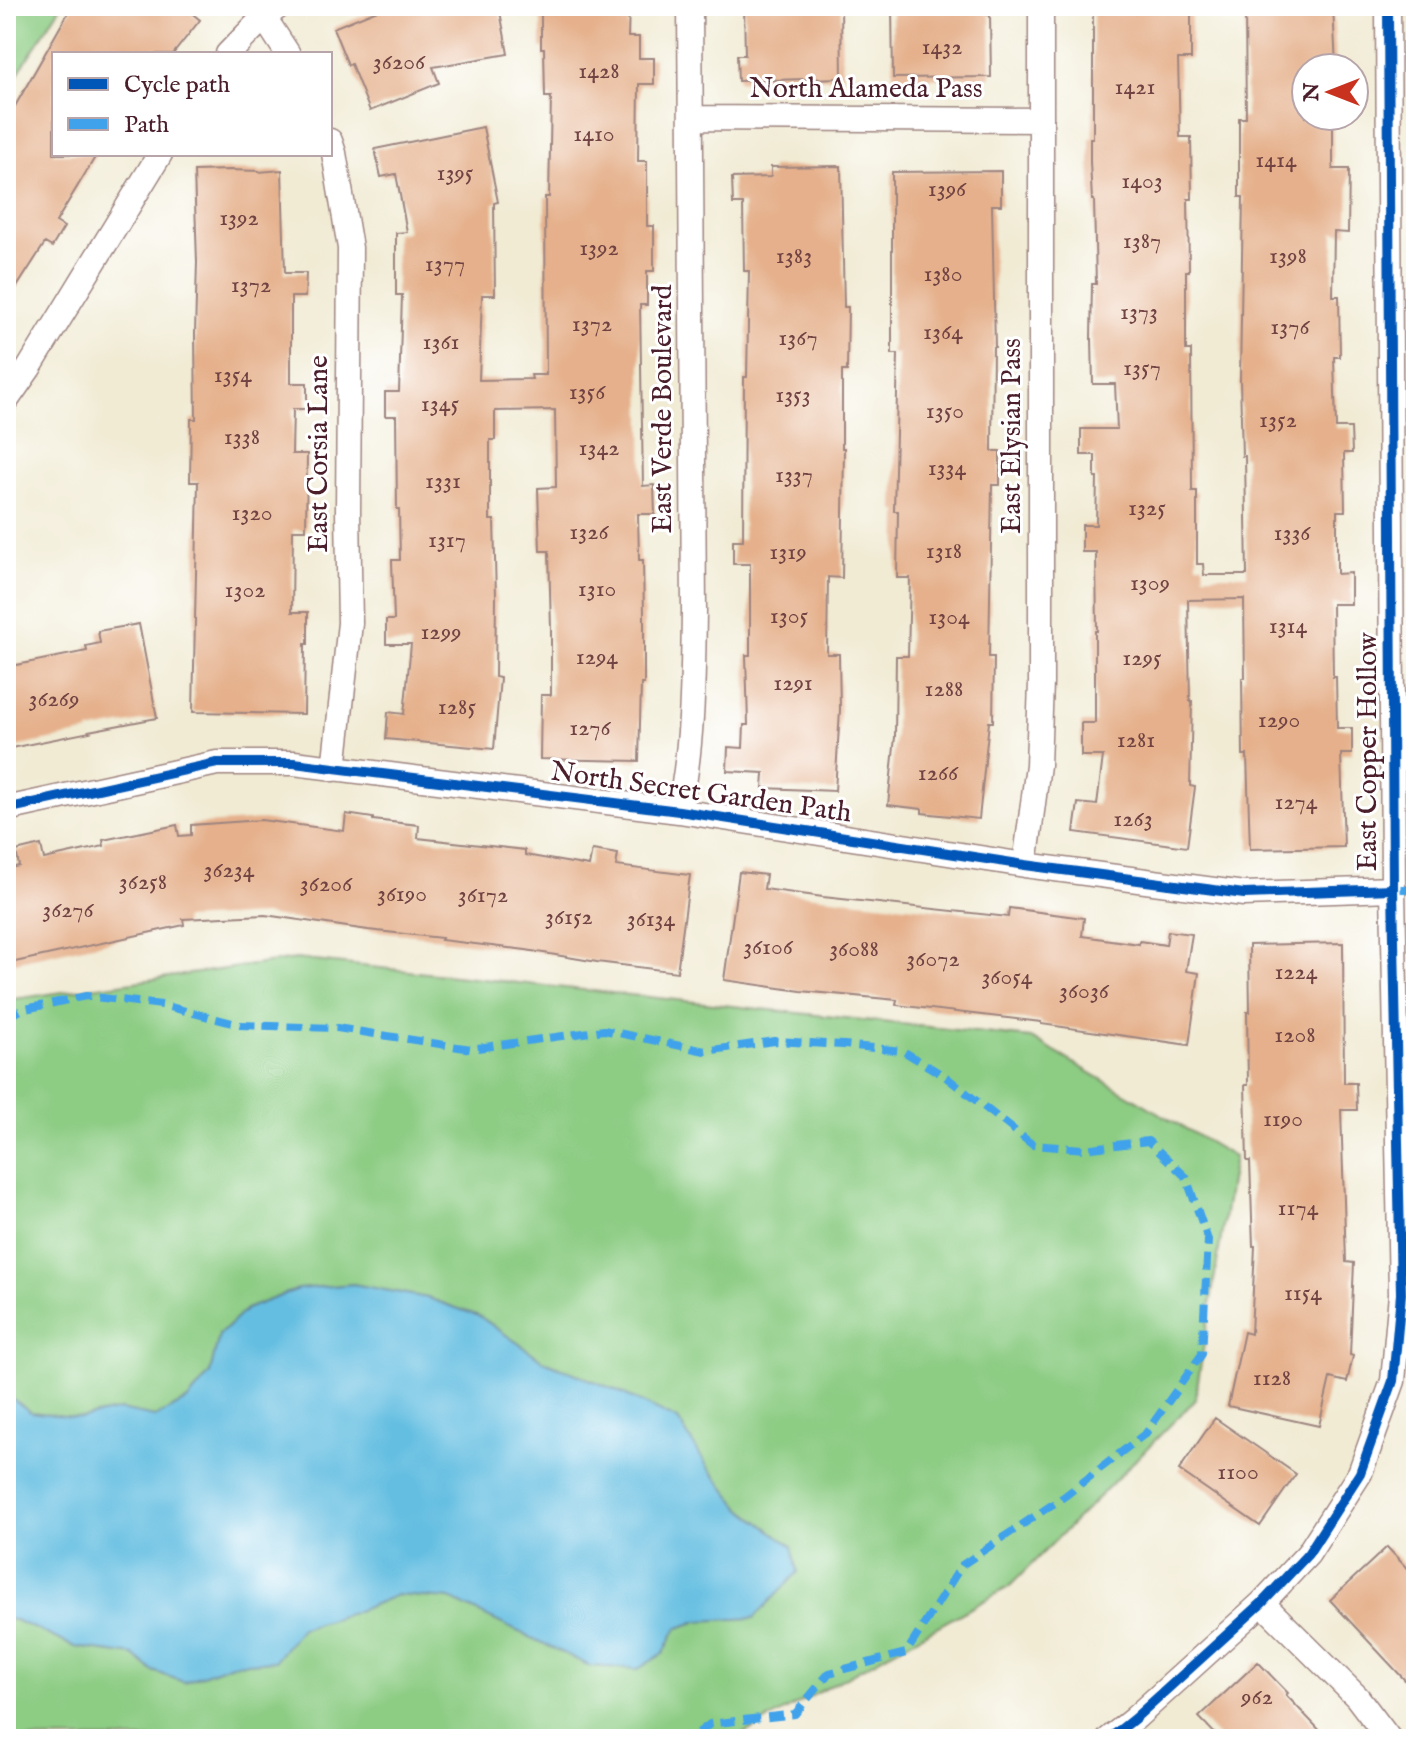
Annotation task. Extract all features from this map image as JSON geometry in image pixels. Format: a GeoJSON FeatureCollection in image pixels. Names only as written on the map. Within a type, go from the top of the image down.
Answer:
{"type":"FeatureCollection","features":[{"type":"Feature","properties":{"kind":"street","name":"East Verde Boulevard"},"geometry":{"type":"LineString","coordinates":[[679,811],[687,775],[691,722],[694,611],[690,6]]}},
{"type":"Feature","properties":{"kind":"street","name":"East Elysian Pass"},"geometry":{"type":"LineString","coordinates":[[1025,865],[1038,765],[1041,683],[1041,6]]}},
{"type":"Feature","properties":{"kind":"street","name":"East Copper Hollow"},"geometry":{"type":"LineString","coordinates":[[1109,1739],[1262,1603],[1308,1554],[1360,1473],[1393,1381],[1401,1294],[1393,889],[1388,6]]}},
{"type":"Feature","properties":{"kind":"street"},"geometry":{"type":"LineString","coordinates":[[230,52],[272,12],[287,52]]}},
{"type":"Feature","properties":{"kind":"street","name":"North Alameda Pass"},"geometry":{"type":"LineString","coordinates":[[691,118],[1041,120]]}},
{"type":"Feature","properties":{"kind":"street","name":"East Corsia Lane"},"geometry":{"type":"LineString","coordinates":[[332,147],[350,248],[350,623],[334,769]]}},
{"type":"Feature","properties":{"kind":"street"},"geometry":{"type":"LineString","coordinates":[[6,401],[159,156]]}},
{"type":"Feature","properties":{"kind":"street","name":"North Secret Garden Path"},"geometry":{"type":"LineString","coordinates":[[6,809],[217,763],[294,763],[679,811],[1025,865],[1244,894],[1393,889]]}},
{"type":"Feature","properties":{"kind":"street"},"geometry":{"type":"LineString","coordinates":[[1262,1603],[1357,1697],[1389,1739]]}},
{"type":"Feature","properties":{"kind":"green space"},"geometry":{"type":"Polygon","coordinates":[[[6,6],[61,6],[6,92],[6,6]]]}},
{"type":"Feature","properties":{"kind":"green space"},"geometry":{"type":"Polygon","coordinates":[[[296,959],[1031,1038],[1234,1157],[1195,1400],[1009,1587],[734,1739],[6,1739],[6,1000],[296,959]]]}},
{"type":"Feature","properties":{"kind":"water"},"geometry":{"type":"Polygon","coordinates":[[[353,1284],[428,1298],[479,1316],[544,1361],[616,1390],[678,1420],[707,1466],[741,1508],[792,1546],[798,1572],[754,1618],[698,1621],[676,1629],[664,1653],[638,1669],[590,1666],[450,1599],[397,1595],[355,1612],[301,1628],[275,1661],[232,1664],[184,1682],[153,1671],[133,1655],[75,1647],[15,1620],[6,1619],[6,1394],[31,1412],[82,1418],[120,1410],[155,1417],[188,1400],[210,1373],[219,1335],[246,1309],[298,1289],[353,1284]]]}},
{"type":"Feature","properties":{"kind":"building"},"geometry":{"type":"Polygon","coordinates":[[[72,6],[183,6],[200,20],[175,52],[52,52],[52,156],[96,156],[56,222],[64,227],[52,247],[45,243],[6,304],[6,122],[72,6]]]}},
{"type":"Feature","properties":{"kind":"building"},"geometry":{"type":"Polygon","coordinates":[[[387,6],[499,6],[508,54],[433,67],[439,83],[370,111],[333,28],[387,6]]]}},
{"type":"Feature","properties":{"kind":"building"},"geometry":{"type":"Polygon","coordinates":[[[541,6],[629,6],[628,37],[639,37],[639,58],[654,58],[654,84],[639,84],[638,161],[647,161],[647,226],[654,226],[654,271],[647,271],[647,305],[640,305],[643,486],[654,485],[655,514],[638,514],[644,616],[639,761],[540,759],[541,695],[551,695],[551,629],[549,551],[540,551],[538,488],[556,487],[555,410],[495,411],[495,440],[490,440],[490,520],[494,520],[495,677],[500,678],[494,749],[386,739],[388,712],[404,714],[411,644],[386,644],[386,620],[394,620],[392,560],[400,560],[396,416],[385,416],[385,392],[399,392],[402,295],[396,295],[396,233],[407,232],[396,174],[381,177],[375,149],[483,127],[498,202],[494,203],[495,295],[482,295],[479,380],[532,379],[531,375],[546,375],[545,197],[549,197],[551,97],[545,97],[541,6]]]}},
{"type":"Feature","properties":{"kind":"building"},"geometry":{"type":"Polygon","coordinates":[[[744,6],[841,6],[842,78],[738,81],[737,55],[745,55],[744,6]]]}},
{"type":"Feature","properties":{"kind":"building"},"geometry":{"type":"Polygon","coordinates":[[[892,6],[987,6],[987,15],[990,15],[991,77],[893,78],[892,6]]]}},
{"type":"Feature","properties":{"kind":"building"},"geometry":{"type":"Polygon","coordinates":[[[1093,6],[1191,6],[1191,59],[1178,59],[1180,137],[1191,137],[1192,199],[1188,199],[1186,350],[1191,350],[1192,491],[1197,491],[1197,564],[1203,564],[1204,575],[1247,575],[1240,380],[1243,197],[1239,197],[1239,118],[1246,118],[1245,6],[1333,6],[1335,52],[1290,52],[1290,132],[1333,132],[1333,169],[1349,169],[1348,233],[1334,232],[1333,296],[1339,296],[1340,357],[1334,357],[1336,428],[1351,428],[1352,453],[1344,453],[1345,511],[1337,511],[1337,574],[1351,573],[1351,604],[1332,604],[1337,728],[1352,728],[1352,754],[1341,754],[1344,847],[1250,849],[1247,755],[1243,755],[1244,599],[1188,600],[1192,701],[1190,786],[1195,787],[1187,847],[1074,832],[1078,803],[1097,805],[1103,756],[1081,756],[1081,723],[1095,723],[1097,631],[1096,552],[1082,552],[1082,525],[1096,525],[1097,478],[1095,455],[1081,455],[1081,429],[1117,429],[1115,384],[1093,384],[1092,284],[1096,284],[1090,138],[1093,138],[1093,6]]]}},
{"type":"Feature","properties":{"kind":"building"},"geometry":{"type":"Polygon","coordinates":[[[841,166],[844,307],[848,307],[847,371],[842,371],[842,578],[828,577],[827,654],[839,654],[840,710],[835,791],[763,788],[764,773],[727,771],[728,747],[743,748],[744,725],[748,725],[746,655],[750,655],[750,564],[733,564],[733,540],[743,540],[744,377],[747,377],[749,271],[744,271],[743,204],[733,204],[732,178],[771,177],[771,167],[841,166]]]}},
{"type":"Feature","properties":{"kind":"building"},"geometry":{"type":"Polygon","coordinates":[[[282,170],[285,273],[306,273],[305,297],[291,297],[291,383],[307,383],[307,409],[293,409],[292,454],[307,454],[306,530],[293,530],[292,612],[308,612],[304,714],[193,712],[198,482],[190,482],[191,419],[196,419],[194,171],[282,170]]]}},
{"type":"Feature","properties":{"kind":"building"},"geometry":{"type":"Polygon","coordinates":[[[1001,171],[1001,205],[992,205],[995,347],[992,451],[1000,451],[1000,485],[992,485],[989,657],[994,657],[993,722],[989,722],[979,819],[922,813],[922,809],[888,805],[895,737],[896,656],[908,656],[910,578],[897,578],[898,511],[894,511],[898,354],[892,354],[892,172],[1001,171]]]}},
{"type":"Feature","properties":{"kind":"building"},"geometry":{"type":"Polygon","coordinates":[[[139,624],[157,718],[6,749],[6,667],[87,651],[86,646],[100,643],[98,631],[139,624]]]}},
{"type":"Feature","properties":{"kind":"building"},"geometry":{"type":"Polygon","coordinates":[[[346,814],[419,825],[418,838],[525,850],[525,855],[589,866],[592,850],[618,854],[616,866],[690,875],[677,972],[265,915],[183,919],[184,925],[6,964],[6,869],[19,866],[16,851],[41,845],[44,859],[104,846],[103,840],[177,825],[179,836],[191,835],[191,825],[261,820],[344,831],[346,814]]]}},
{"type":"Feature","properties":{"kind":"building"},"geometry":{"type":"Polygon","coordinates":[[[739,872],[766,875],[764,889],[823,897],[1008,917],[1009,908],[1084,918],[1082,936],[1139,944],[1139,941],[1166,945],[1168,931],[1192,934],[1186,971],[1199,973],[1189,1045],[1041,1022],[896,1005],[897,1000],[724,980],[739,872]]]}},
{"type":"Feature","properties":{"kind":"building"},"geometry":{"type":"Polygon","coordinates":[[[1343,943],[1344,1083],[1356,1083],[1357,1110],[1341,1110],[1346,1262],[1354,1263],[1350,1355],[1353,1356],[1347,1382],[1330,1378],[1319,1426],[1228,1406],[1244,1332],[1251,1334],[1255,1246],[1250,1161],[1247,1161],[1245,1085],[1248,1085],[1249,945],[1343,943]]]}},
{"type":"Feature","properties":{"kind":"building"},"geometry":{"type":"Polygon","coordinates":[[[1215,1418],[1296,1474],[1260,1526],[1179,1470],[1215,1418]]]}},
{"type":"Feature","properties":{"kind":"building"},"geometry":{"type":"Polygon","coordinates":[[[1387,1547],[1416,1578],[1416,1692],[1330,1600],[1387,1547]]]}},
{"type":"Feature","properties":{"kind":"building"},"geometry":{"type":"Polygon","coordinates":[[[1258,1662],[1328,1739],[1220,1739],[1199,1717],[1258,1662]]]}},
{"type":"Feature","properties":{"kind":"marked path"},"geometry":{"type":"LineString","coordinates":[[1393,889],[1416,889]]}},
{"type":"Feature","properties":{"kind":"marked path"},"geometry":{"type":"LineString","coordinates":[[6,1018],[21,1010],[86,996],[162,1005],[240,1025],[337,1028],[471,1049],[604,1030],[705,1051],[775,1041],[903,1051],[946,1077],[1033,1145],[1084,1149],[1148,1141],[1186,1177],[1208,1240],[1202,1354],[1146,1433],[1065,1496],[962,1565],[906,1653],[829,1673],[795,1714],[710,1724],[690,1739]]}},
{"type":"Feature","properties":{"kind":"cycle path"},"geometry":{"type":"LineString","coordinates":[[1109,1739],[1262,1603],[1308,1554],[1360,1473],[1393,1381],[1401,1294],[1393,889],[1388,6]]}},
{"type":"Feature","properties":{"kind":"cycle path"},"geometry":{"type":"LineString","coordinates":[[6,809],[217,763],[294,763],[679,811],[1025,865],[1244,894],[1393,889]]}}]}
